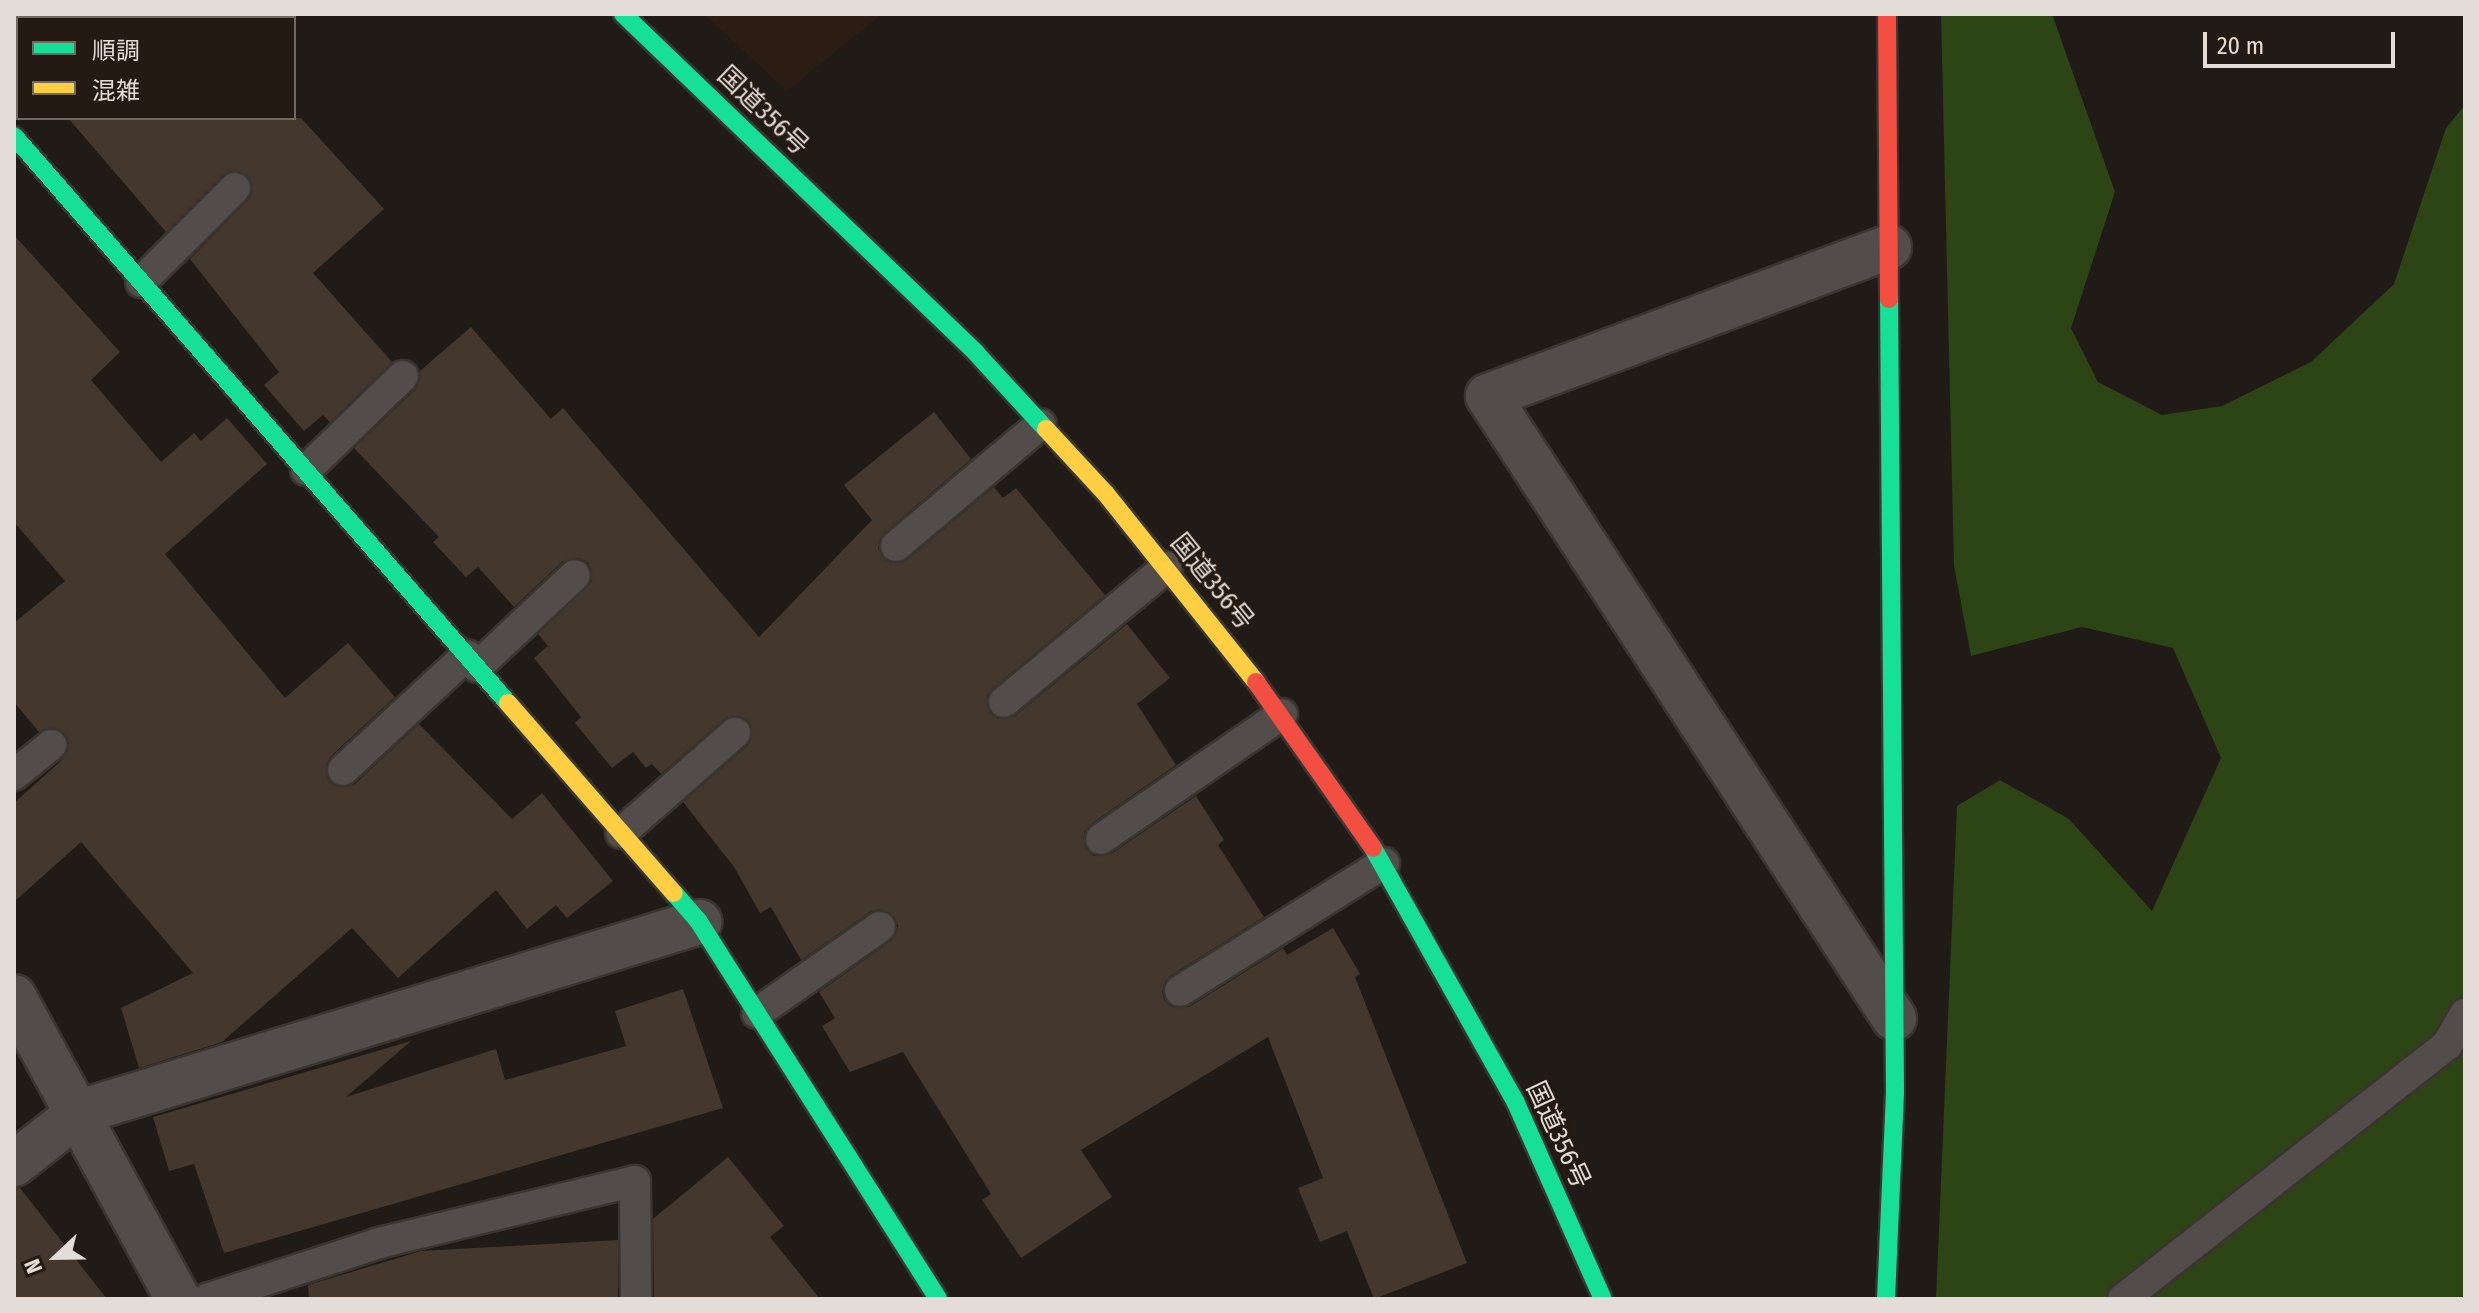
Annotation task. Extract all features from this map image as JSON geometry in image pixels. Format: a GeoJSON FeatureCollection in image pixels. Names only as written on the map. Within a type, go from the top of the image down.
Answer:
{"type":"FeatureCollection","features":[{"type":"Feature","properties":{"kind":"main road","name":"国道356号"},"geometry":{"type":"LineString","coordinates":[[623,14],[887,266],[1041,424],[1167,567],[1282,714],[1384,863],[1516,1103],[1603,1299]]}},
{"type":"Feature","properties":{"kind":"main road"},"geometry":{"type":"LineString","coordinates":[[1886,1299],[1894,1018],[1887,14]]}},
{"type":"Feature","properties":{"kind":"main road"},"geometry":{"type":"LineString","coordinates":[[14,136],[699,922],[938,1299]]}},
{"type":"Feature","properties":{"kind":"street"},"geometry":{"type":"LineString","coordinates":[[1889,247],[1488,396],[1894,1018]]}},
{"type":"Feature","properties":{"kind":"street"},"geometry":{"type":"LineString","coordinates":[[14,1164],[80,1112],[699,922]]}},
{"type":"Feature","properties":{"kind":"street"},"geometry":{"type":"LineString","coordinates":[[14,997],[80,1112],[178,1299]]}},
{"type":"Feature","properties":{"kind":"lane"},"geometry":{"type":"LineString","coordinates":[[141,282],[235,188]]}},
{"type":"Feature","properties":{"kind":"lane"},"geometry":{"type":"LineString","coordinates":[[306,470],[403,376]]}},
{"type":"Feature","properties":{"kind":"lane"},"geometry":{"type":"LineString","coordinates":[[896,546],[1041,424]]}},
{"type":"Feature","properties":{"kind":"lane"},"geometry":{"type":"LineString","coordinates":[[1004,702],[1167,567]]}},
{"type":"Feature","properties":{"kind":"lane"},"geometry":{"type":"LineString","coordinates":[[343,770],[575,575]]}},
{"type":"Feature","properties":{"kind":"lane"},"geometry":{"type":"LineString","coordinates":[[1101,839],[1282,714]]}},
{"type":"Feature","properties":{"kind":"lane"},"geometry":{"type":"LineString","coordinates":[[621,833],[735,733]]}},
{"type":"Feature","properties":{"kind":"lane"},"geometry":{"type":"LineString","coordinates":[[14,775],[51,745]]}},
{"type":"Feature","properties":{"kind":"lane"},"geometry":{"type":"LineString","coordinates":[[1180,991],[1384,863]]}},
{"type":"Feature","properties":{"kind":"lane"},"geometry":{"type":"LineString","coordinates":[[757,1013],[880,927]]}},
{"type":"Feature","properties":{"kind":"lane"},"geometry":{"type":"LineString","coordinates":[[2123,1299],[2447,1045],[2465,1014]]}},
{"type":"Feature","properties":{"kind":"lane"},"geometry":{"type":"LineString","coordinates":[[207,1299],[379,1243],[635,1181],[636,1299]]}},
{"type":"Feature","properties":{"kind":"shaded area"},"geometry":{"type":"Polygon","coordinates":[[[704,14],[882,14],[787,91],[704,14]]]}},
{"type":"Feature","properties":{"kind":"green space"},"geometry":{"type":"Polygon","coordinates":[[[1941,14],[2052,14],[2115,192],[2071,328],[2098,382],[2162,415],[2222,406],[2311,362],[2394,284],[2446,128],[2465,105],[2465,1299],[1936,1299],[1957,806],[2000,780],[2069,819],[2152,911],[2221,758],[2173,648],[2082,627],[1971,656],[1954,566],[1941,14]]]}},
{"type":"Feature","properties":{"kind":"building"},"geometry":{"type":"Polygon","coordinates":[[[301,118],[384,209],[313,273],[392,362],[330,422],[323,415],[304,431],[264,385],[279,372],[190,259],[248,200],[252,192],[248,176],[239,171],[223,175],[166,232],[70,120],[301,118]]]}},
{"type":"Feature","properties":{"kind":"building"},"geometry":{"type":"Polygon","coordinates":[[[14,235],[120,352],[91,380],[161,462],[194,433],[201,441],[227,418],[267,464],[165,554],[285,698],[348,643],[395,697],[330,757],[326,765],[329,782],[338,787],[355,784],[419,724],[512,819],[542,793],[613,881],[567,918],[556,905],[527,929],[496,890],[398,978],[352,928],[222,1042],[139,1068],[121,1008],[193,973],[81,842],[14,902],[14,803],[62,760],[69,743],[57,728],[39,732],[14,702],[14,623],[65,581],[14,522],[14,235]]]}},
{"type":"Feature","properties":{"kind":"building"},"geometry":{"type":"Polygon","coordinates":[[[471,327],[551,419],[563,408],[759,637],[872,520],[844,485],[934,412],[971,459],[884,533],[878,548],[883,558],[891,563],[907,560],[994,487],[1003,498],[1016,488],[1105,595],[993,688],[987,696],[990,713],[998,719],[1015,716],[1127,624],[1170,678],[1137,704],[1176,765],[1091,824],[1084,832],[1086,849],[1094,856],[1111,854],[1196,796],[1224,840],[1218,845],[1264,917],[1170,976],[1162,991],[1164,1000],[1172,1007],[1189,1007],[1283,948],[1287,955],[1333,928],[1360,974],[1355,977],[1467,1263],[1374,1299],[1347,1231],[1320,1242],[1298,1188],[1323,1178],[1268,1037],[1081,1150],[1112,1197],[1021,1258],[982,1200],[991,1194],[903,1052],[850,1072],[822,1026],[835,1018],[819,992],[891,941],[898,926],[894,916],[879,909],[870,912],[801,960],[771,907],[760,913],[734,867],[683,802],[747,746],[752,738],[749,722],[740,716],[724,719],[661,774],[652,764],[646,768],[633,752],[612,768],[575,723],[581,717],[534,658],[548,646],[538,634],[592,581],[589,563],[579,558],[563,561],[514,607],[478,567],[466,577],[433,542],[439,537],[354,448],[416,389],[420,371],[471,327]]]}},
{"type":"Feature","properties":{"kind":"building"},"geometry":{"type":"Polygon","coordinates":[[[683,989],[723,1108],[224,1253],[194,1164],[169,1171],[153,1117],[411,1041],[346,1097],[496,1049],[505,1080],[626,1046],[615,1011],[683,989]]]}},
{"type":"Feature","properties":{"kind":"building"},"geometry":{"type":"Polygon","coordinates":[[[728,1157],[784,1226],[770,1237],[820,1299],[654,1299],[653,1219],[728,1157]]]}},
{"type":"Feature","properties":{"kind":"building"},"geometry":{"type":"Polygon","coordinates":[[[14,1188],[20,1188],[107,1299],[14,1299],[14,1188]]]}},
{"type":"Feature","properties":{"kind":"building"},"geometry":{"type":"Polygon","coordinates":[[[618,1240],[618,1299],[309,1299],[308,1285],[421,1251],[618,1240]]]}},
{"type":"Feature","properties":{"kind":"traffic: fast"},"geometry":{"type":"LineString","coordinates":[[623,14],[976,353],[1046,429]]}},
{"type":"Feature","properties":{"kind":"traffic: fast"},"geometry":{"type":"LineString","coordinates":[[14,136],[508,703]]}},
{"type":"Feature","properties":{"kind":"traffic: fast"},"geometry":{"type":"LineString","coordinates":[[1886,1299],[1895,1093],[1889,299]]}},
{"type":"Feature","properties":{"kind":"traffic: fast"},"geometry":{"type":"LineString","coordinates":[[1373,848],[1516,1103],[1603,1299]]}},
{"type":"Feature","properties":{"kind":"traffic: fast"},"geometry":{"type":"LineString","coordinates":[[674,893],[699,922],[938,1299]]}},
{"type":"Feature","properties":{"kind":"traffic: slow"},"geometry":{"type":"LineString","coordinates":[[1046,429],[1106,494],[1256,682]]}},
{"type":"Feature","properties":{"kind":"traffic: slow"},"geometry":{"type":"LineString","coordinates":[[508,703],[674,893]]}},
{"type":"Feature","properties":{"kind":"traffic: jam"},"geometry":{"type":"LineString","coordinates":[[1887,14],[1889,299]]}},
{"type":"Feature","properties":{"kind":"traffic: jam"},"geometry":{"type":"LineString","coordinates":[[1256,682],[1373,848]]}}]}
